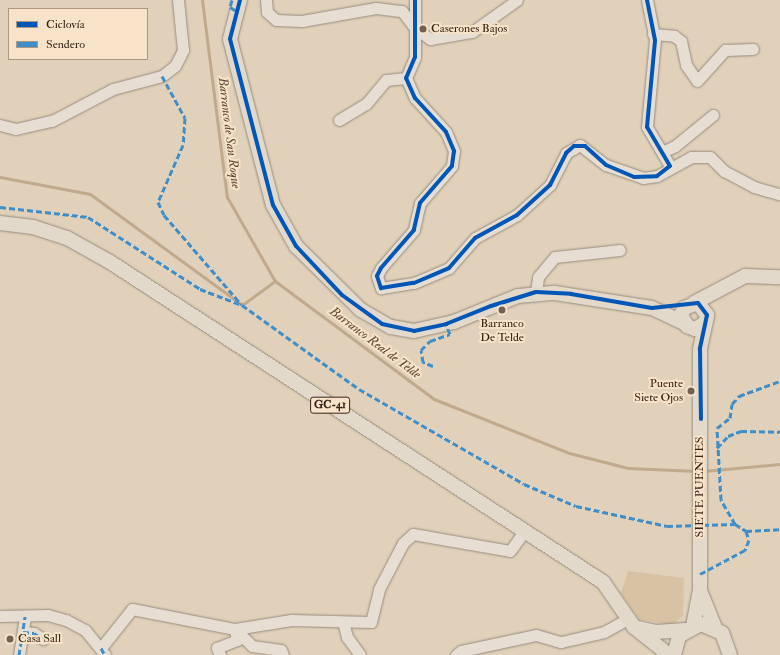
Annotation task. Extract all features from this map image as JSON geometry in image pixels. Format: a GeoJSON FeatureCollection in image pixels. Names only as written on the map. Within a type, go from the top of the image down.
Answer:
{"type":"FeatureCollection","features":[{"type":"Feature","properties":{"kind":"main road"},"geometry":{"type":"LineString","coordinates":[[240,0],[230,39],[273,205],[285,231],[325,278],[382,324],[414,331],[446,324],[491,306],[536,292],[571,294],[652,308],[691,304],[705,308],[706,319]]}},
{"type":"Feature","properties":{"kind":"main road","name":"GC-41"},"geometry":{"type":"LineString","coordinates":[[0,223],[33,227],[67,238],[110,262],[603,582],[631,622],[669,655]]}},
{"type":"Feature","properties":{"kind":"main road"},"geometry":{"type":"LineString","coordinates":[[700,348],[685,325],[681,315],[691,304],[730,283],[758,274],[780,277]]}},
{"type":"Feature","properties":{"kind":"main road"},"geometry":{"type":"LineString","coordinates":[[652,308],[685,325],[695,328],[706,319],[730,283]]}},
{"type":"Feature","properties":{"kind":"main road","name":"SIETE PUENTES"},"geometry":{"type":"LineString","coordinates":[[700,590],[700,348],[706,319]]}},
{"type":"Feature","properties":{"kind":"main road"},"geometry":{"type":"LineString","coordinates":[[700,590],[715,628],[727,640],[730,655]]}},
{"type":"Feature","properties":{"kind":"main road"},"geometry":{"type":"LineString","coordinates":[[674,655],[676,642],[689,628],[700,590]]}},
{"type":"Feature","properties":{"kind":"main road"},"geometry":{"type":"LineString","coordinates":[[631,622],[656,632],[689,628],[715,628]]}},
{"type":"Feature","properties":{"kind":"street"},"geometry":{"type":"LineString","coordinates":[[0,125],[16,129],[52,121],[113,88],[162,76],[175,66],[183,50],[178,0]]}},
{"type":"Feature","properties":{"kind":"street"},"geometry":{"type":"LineString","coordinates":[[266,0],[267,12],[276,20],[302,21],[376,8],[402,11],[415,28],[430,39],[472,32],[517,0]]}},
{"type":"Feature","properties":{"kind":"street"},"geometry":{"type":"LineString","coordinates":[[415,0],[415,57],[406,78],[415,98],[446,132],[454,151],[452,166],[420,203],[414,230],[381,268],[377,276],[381,288],[414,283],[449,268],[475,238],[517,215],[550,185],[566,153],[574,146],[586,146],[606,165],[634,177],[657,176],[670,166],[690,157],[710,158],[724,171],[754,187],[779,194]]}},
{"type":"Feature","properties":{"kind":"street"},"geometry":{"type":"LineString","coordinates":[[647,0],[653,34],[647,127],[664,151],[670,166]]}},
{"type":"Feature","properties":{"kind":"street"},"geometry":{"type":"LineString","coordinates":[[653,34],[674,36],[681,41],[686,65],[697,81],[725,50],[753,49]]}},
{"type":"Feature","properties":{"kind":"street"},"geometry":{"type":"LineString","coordinates":[[339,120],[366,104],[386,80],[406,78]]}},
{"type":"Feature","properties":{"kind":"street"},"geometry":{"type":"LineString","coordinates":[[664,151],[675,146],[713,115]]}},
{"type":"Feature","properties":{"kind":"street"},"geometry":{"type":"LineString","coordinates":[[536,292],[538,277],[555,257],[620,250]]}},
{"type":"Feature","properties":{"kind":"street"},"geometry":{"type":"LineString","coordinates":[[0,616],[48,615],[66,620],[85,630],[103,651],[132,609],[235,629],[291,620],[371,622],[379,589],[403,543],[413,534],[510,551],[524,532]]}},
{"type":"Feature","properties":{"kind":"street"},"geometry":{"type":"LineString","coordinates":[[19,655],[25,616]]}},
{"type":"Feature","properties":{"kind":"street"},"geometry":{"type":"LineString","coordinates":[[343,622],[347,637],[360,655]]}},
{"type":"Feature","properties":{"kind":"street"},"geometry":{"type":"LineString","coordinates":[[456,655],[461,651],[536,636],[561,642],[604,632],[631,622]]}},
{"type":"Feature","properties":{"kind":"street"},"geometry":{"type":"LineString","coordinates":[[220,655],[217,648],[237,640],[235,629]]}},
{"type":"Feature","properties":{"kind":"street"},"geometry":{"type":"LineString","coordinates":[[235,629],[252,646],[281,650],[283,655]]}},
{"type":"Feature","properties":{"kind":"street"},"geometry":{"type":"LineString","coordinates":[[23,632],[34,633],[43,639]]}},
{"type":"Feature","properties":{"kind":"shaded area"},"geometry":{"type":"Polygon","coordinates":[[[628,571],[684,578],[683,616],[672,625],[639,619],[621,593],[628,571]]]}},
{"type":"Feature","properties":{"kind":"waterway","name":"Barranco Real de Telde"},"geometry":{"type":"LineString","coordinates":[[202,0],[227,197],[275,281],[434,399],[569,453],[628,468],[697,471]]}},
{"type":"Feature","properties":{"kind":"waterway","name":"Barranco Real de Telde"},"geometry":{"type":"LineString","coordinates":[[0,177],[90,194],[242,305],[275,281]]}},
{"type":"Feature","properties":{"kind":"waterway","name":"Barranco Real de Telde"},"geometry":{"type":"LineString","coordinates":[[704,471],[780,464]]}},
{"type":"Feature","properties":{"kind":"marked path"},"geometry":{"type":"LineString","coordinates":[[232,0],[230,7],[235,10]]}},
{"type":"Feature","properties":{"kind":"marked path"},"geometry":{"type":"LineString","coordinates":[[162,76],[185,118],[183,145],[158,202],[164,215],[241,304]]}},
{"type":"Feature","properties":{"kind":"marked path"},"geometry":{"type":"LineString","coordinates":[[0,207],[88,217],[200,289],[242,305],[359,389],[524,484],[576,506],[667,526],[735,524],[746,531],[749,540],[745,550],[700,574]]}},
{"type":"Feature","properties":{"kind":"marked path"},"geometry":{"type":"LineString","coordinates":[[433,366],[423,362],[421,350],[430,341],[450,334],[446,324]]}},
{"type":"Feature","properties":{"kind":"marked path"},"geometry":{"type":"LineString","coordinates":[[735,524],[721,500],[717,428],[730,418],[732,404],[739,396],[780,381]]}},
{"type":"Feature","properties":{"kind":"marked path"},"geometry":{"type":"LineString","coordinates":[[717,448],[728,436],[741,431],[780,432]]}},
{"type":"Feature","properties":{"kind":"marked path"},"geometry":{"type":"LineString","coordinates":[[746,531],[780,529]]}},
{"type":"Feature","properties":{"kind":"marked path"},"geometry":{"type":"LineString","coordinates":[[19,655],[25,616]]}},
{"type":"Feature","properties":{"kind":"marked path"},"geometry":{"type":"LineString","coordinates":[[23,632],[34,633],[43,639]]}},
{"type":"Feature","properties":{"kind":"marked path"},"geometry":{"type":"LineString","coordinates":[[101,648],[105,655]]}},
{"type":"Feature","properties":{"kind":"cycle path"},"geometry":{"type":"LineString","coordinates":[[240,0],[230,39],[273,205],[296,246],[342,295],[382,324],[414,331],[446,324],[491,306],[536,292],[571,294],[652,308],[698,303],[707,315],[700,349],[701,419]]}},
{"type":"Feature","properties":{"kind":"cycle path"},"geometry":{"type":"LineString","coordinates":[[415,0],[415,57],[406,78],[415,98],[446,132],[454,151],[452,166],[420,203],[414,230],[381,268],[377,276],[381,288],[414,283],[449,268],[475,238],[517,215],[550,185],[566,153],[574,146],[585,146],[606,165],[634,177],[657,176],[670,166],[647,127],[655,40],[647,0]]}},
{"type":"Feature","properties":{"kind":"place","name":"Caserones Bajos"},"geometry":{"type":"Point","coordinates":[423,29]}},
{"type":"Feature","properties":{"kind":"place","name":"Barranco De Telde"},"geometry":{"type":"Point","coordinates":[502,310]}},
{"type":"Feature","properties":{"kind":"place","name":"Puente Siete Ojos"},"geometry":{"type":"Point","coordinates":[691,391]}},
{"type":"Feature","properties":{"kind":"place","name":"Casa Sall"},"geometry":{"type":"Point","coordinates":[10,639]}},
{"type":"Feature","properties":{"kind":"water label","name":"Barranco de San Roque"},"geometry":{"type":"Point","coordinates":[229,133]}}]}
